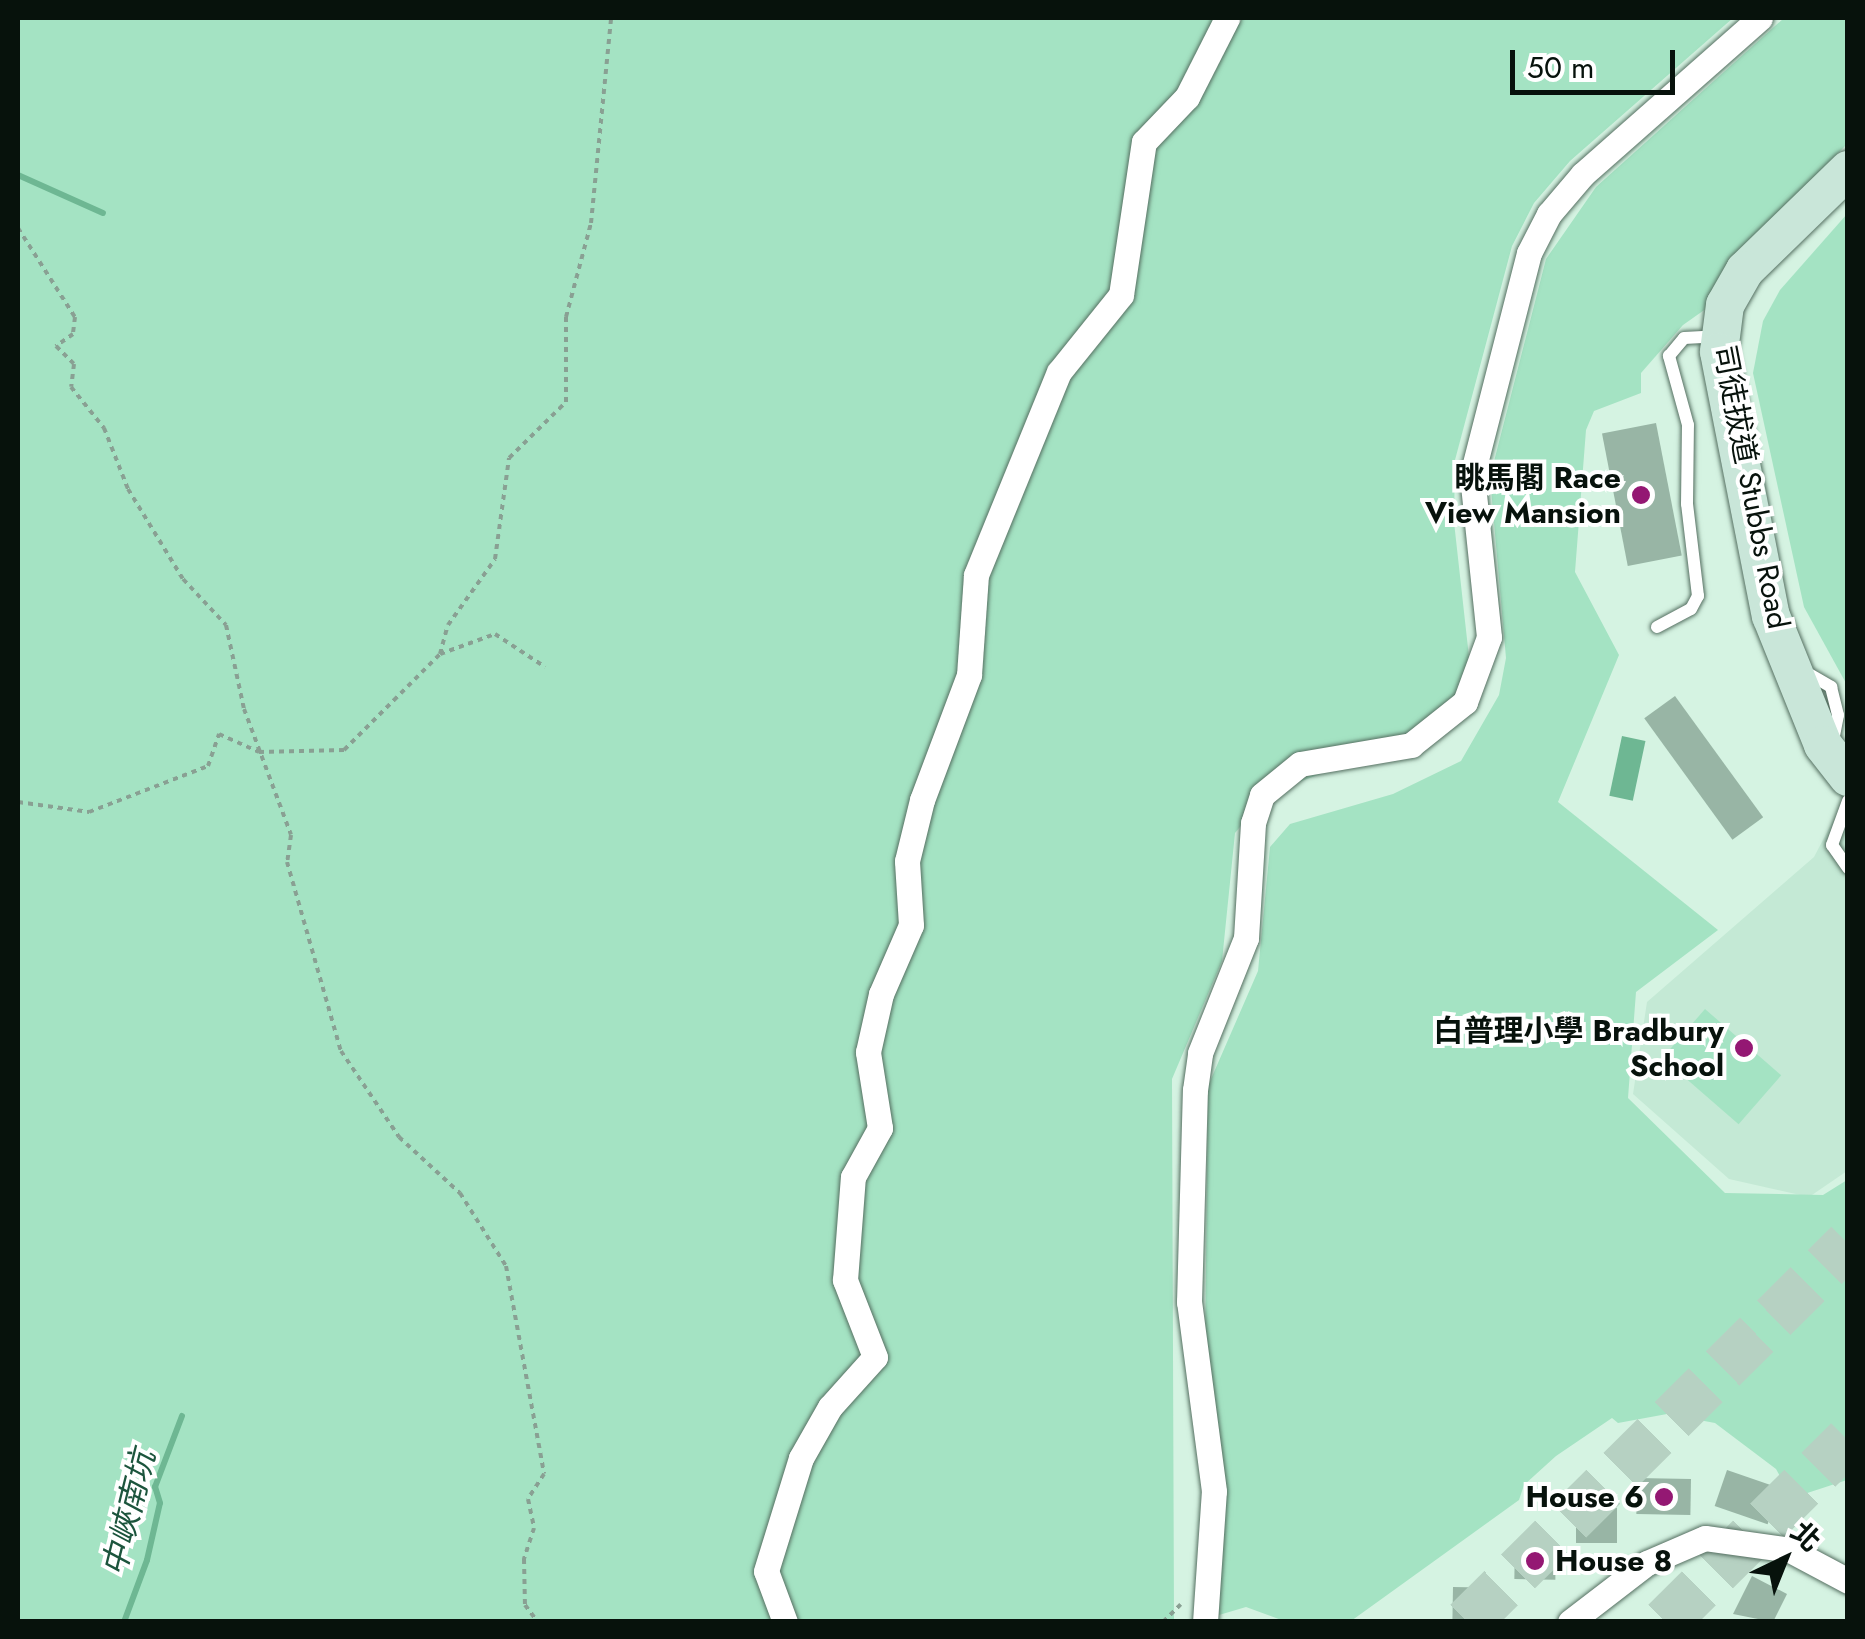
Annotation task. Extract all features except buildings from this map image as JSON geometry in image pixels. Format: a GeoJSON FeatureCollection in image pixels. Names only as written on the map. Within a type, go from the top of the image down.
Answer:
{"type":"FeatureCollection","features":[{"type":"Feature","properties":{"kind":"main road","name":"司徒拔道 Stubbs Road"},"geometry":{"type":"LineString","coordinates":[[1840,768],[1771,616],[1720,336],[1725,305],[1745,270],[1848,170]]}},
{"type":"Feature","properties":{"kind":"street"},"geometry":{"type":"LineString","coordinates":[[785,1622],[766,1570],[801,1458],[830,1406],[875,1357],[845,1280],[854,1178],[880,1128],[869,1046],[881,994],[911,925],[906,861],[922,800],[969,675],[976,575],[1059,372],[1121,295],[1144,142],[1187,97],[1227,18]]}},
{"type":"Feature","properties":{"kind":"street"},"geometry":{"type":"LineString","coordinates":[[1205,1621],[1214,1491],[1189,1302],[1195,1090],[1200,1054],[1246,938],[1253,823],[1262,795],[1300,764],[1411,744],[1465,702],[1488,637],[1472,476],[1530,252],[1550,214],[1583,174],[1760,18]]}},
{"type":"Feature","properties":{"kind":"street"},"geometry":{"type":"LineString","coordinates":[[1570,1622],[1647,1563],[1705,1538],[1790,1550],[1848,1581]]}},
{"type":"Feature","properties":{"kind":"lane"},"geometry":{"type":"LineString","coordinates":[[1657,626],[1691,609],[1698,596],[1687,504],[1688,426],[1670,356],[1684,338],[1720,336]]}},
{"type":"Feature","properties":{"kind":"lane"},"geometry":{"type":"LineString","coordinates":[[1848,802],[1832,845],[1848,868]]}},
{"type":"Feature","properties":{"kind":"path"},"geometry":{"type":"LineString","coordinates":[[440,654],[448,626],[494,560],[509,458],[566,402],[566,317],[592,223],[610,18]]}},
{"type":"Feature","properties":{"kind":"path"},"geometry":{"type":"LineString","coordinates":[[18,228],[75,317],[72,334],[56,346],[74,364],[70,387],[104,428],[128,489],[183,579],[226,625],[259,752],[291,835],[287,862],[341,1051],[400,1136],[460,1192],[506,1266],[544,1474],[528,1500],[534,1528],[524,1559],[524,1605],[538,1622]]}},
{"type":"Feature","properties":{"kind":"path"},"geometry":{"type":"LineString","coordinates":[[18,802],[90,812],[208,766],[219,734],[259,752],[344,750],[440,654],[495,634],[545,666]]}},
{"type":"Feature","properties":{"kind":"shaded area"},"geometry":{"type":"Polygon","coordinates":[[[18,18],[1733,18],[1570,161],[1534,203],[1512,246],[1455,460],[1454,522],[1469,657],[1465,682],[1435,733],[1268,793],[1235,833],[1222,961],[1172,1079],[1174,1621],[18,1621],[18,18]]]}},
{"type":"Feature","properties":{"kind":"shaded area"},"geometry":{"type":"Polygon","coordinates":[[[1784,18],[1847,18],[1847,144],[1755,238],[1717,301],[1683,325],[1641,373],[1641,393],[1594,411],[1586,430],[1575,572],[1619,655],[1558,802],[1718,930],[1636,992],[1628,1098],[1725,1193],[1823,1195],[1847,1180],[1847,1480],[1792,1498],[1776,1469],[1715,1423],[1667,1414],[1618,1423],[1612,1418],[1556,1456],[1524,1485],[1519,1500],[1351,1621],[1284,1621],[1246,1607],[1219,1615],[1222,1501],[1205,1351],[1208,1086],[1258,971],[1270,847],[1290,824],[1393,794],[1461,761],[1499,695],[1506,658],[1490,477],[1546,259],[1596,187],[1784,18]]]}},
{"type":"Feature","properties":{"kind":"shaded area"},"geometry":{"type":"Polygon","coordinates":[[[1847,214],[1847,685],[1804,607],[1753,373],[1763,321],[1780,290],[1847,214]]]}},
{"type":"Feature","properties":{"kind":"shaded area"},"geometry":{"type":"Polygon","coordinates":[[[1622,736],[1645,741],[1633,801],[1609,796],[1622,736]]]}},
{"type":"Feature","properties":{"kind":"shaded area","name":"白普理小學 Bradbury School"},"geometry":{"type":"Polygon","coordinates":[[[1835,817],[1848,828],[1847,1171],[1809,1197],[1729,1179],[1633,1094],[1647,1002],[1814,857],[1835,817]]]}},
{"type":"Feature","properties":{"kind":"shaded area"},"geometry":{"type":"Polygon","coordinates":[[[1705,1009],[1781,1075],[1739,1124],[1662,1058],[1705,1009]]]}},
{"type":"Feature","properties":{"kind":"waterway"},"geometry":{"type":"LineString","coordinates":[[18,175],[103,213]]}},
{"type":"Feature","properties":{"kind":"waterway","name":"中峽南坑"},"geometry":{"type":"LineString","coordinates":[[124,1622],[147,1560],[160,1503],[155,1487],[182,1416]]}},
{"type":"Feature","properties":{"kind":"tunnel"},"geometry":{"type":"LineString","coordinates":[[1467,1622],[1848,1244]]}},
{"type":"Feature","properties":{"kind":"tunnel"},"geometry":{"type":"LineString","coordinates":[[1665,1622],[1848,1440]]}},
{"type":"Feature","properties":{"kind":"place","name":"眺馬閣 Race View Mansion"},"geometry":{"type":"Point","coordinates":[1641,495]}},
{"type":"Feature","properties":{"kind":"place","name":"白普理小學 Bradbury School"},"geometry":{"type":"Point","coordinates":[1744,1048]}},
{"type":"Feature","properties":{"kind":"place","name":"House 6"},"geometry":{"type":"Point","coordinates":[1664,1497]}},
{"type":"Feature","properties":{"kind":"place","name":"House 8"},"geometry":{"type":"Point","coordinates":[1535,1561]}}]}
